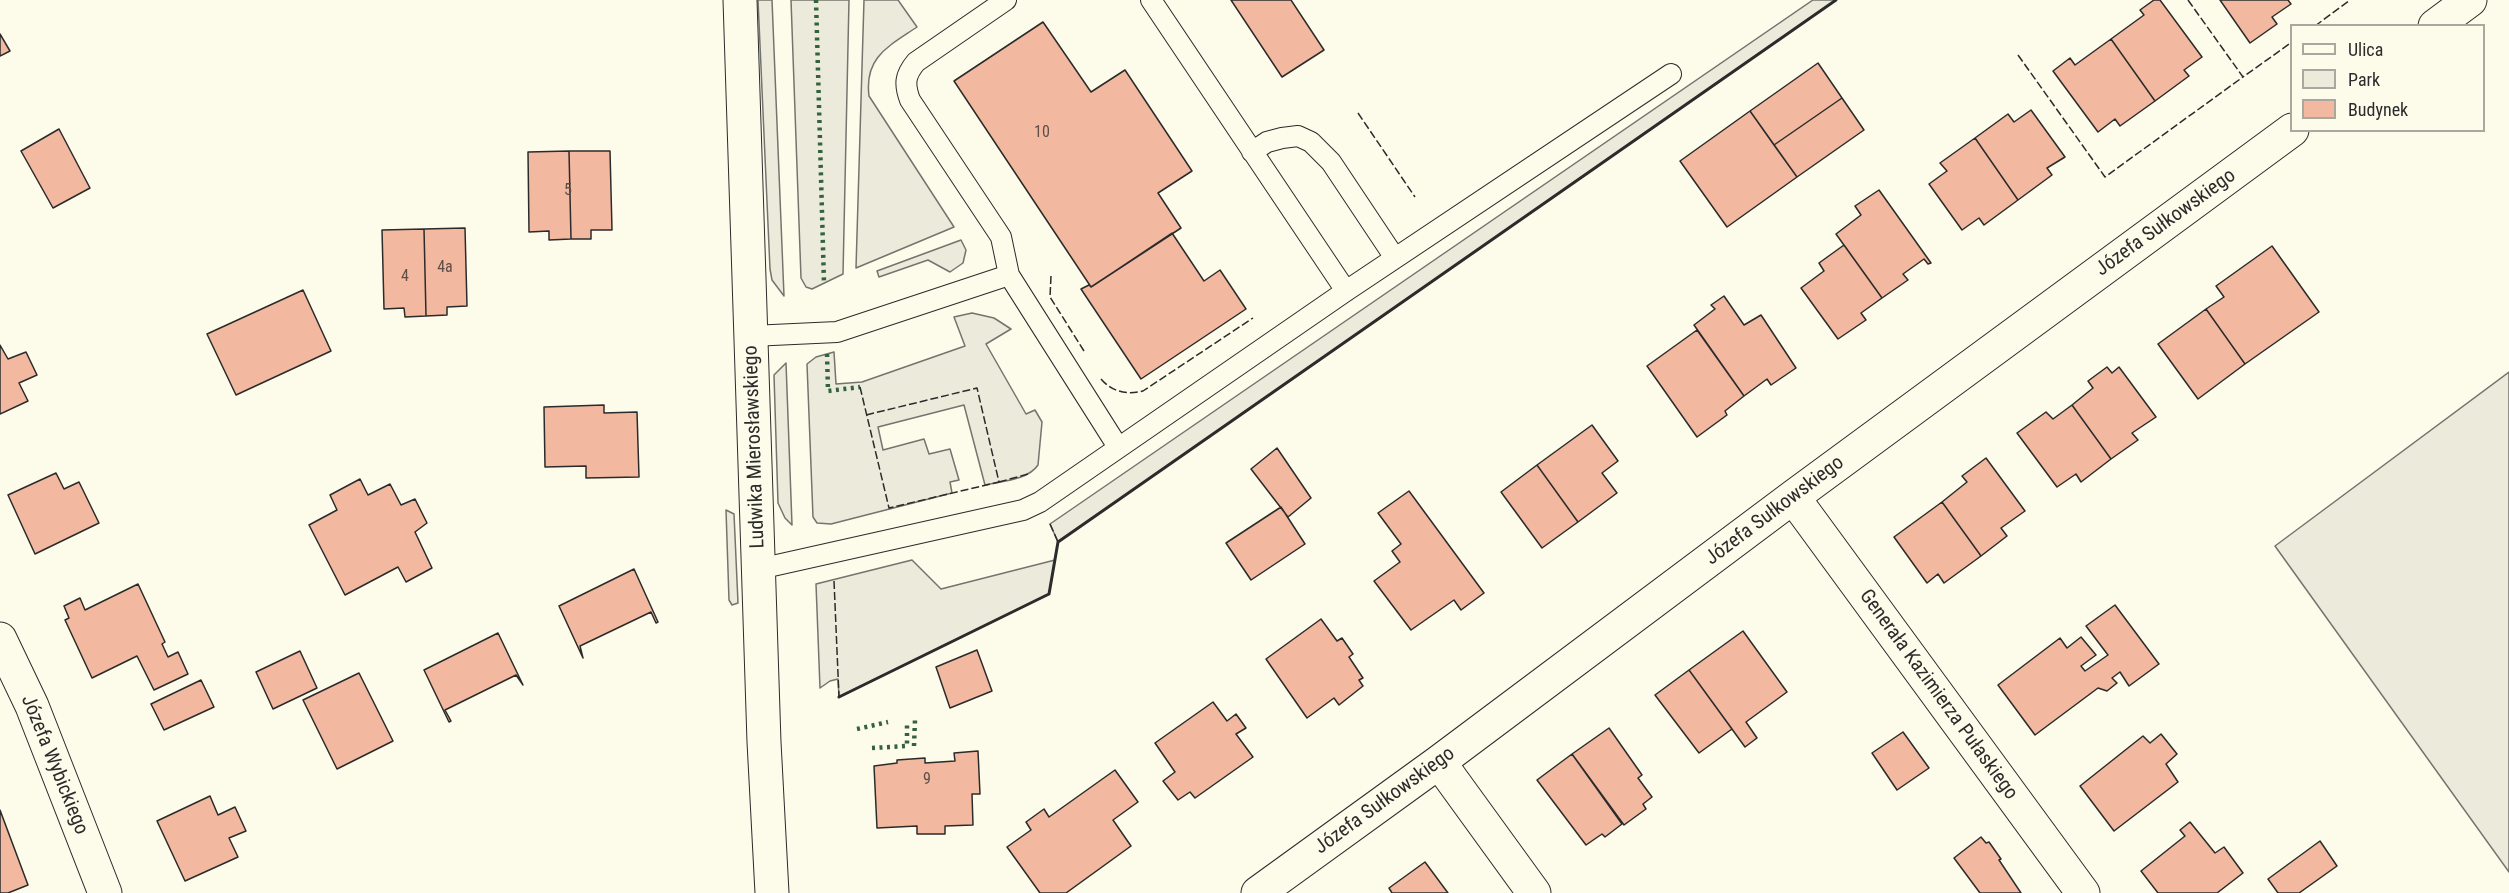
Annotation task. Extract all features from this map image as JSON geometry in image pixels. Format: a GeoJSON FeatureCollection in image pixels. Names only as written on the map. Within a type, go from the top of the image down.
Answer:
{"type":"FeatureCollection","features":[{"type":"Feature","properties":{"kind":"street","name":"Ludwika Mierosławskiego"},"geometry":{"type":"LineString","coordinates":[[740,0],[764,742],[772,893]]}},
{"type":"Feature","properties":{"kind":"street"},"geometry":{"type":"LineString","coordinates":[[2438,24],[2470,0]]}},
{"type":"Feature","properties":{"kind":"street","name":"Józefa Sułkowskiego"},"geometry":{"type":"LineString","coordinates":[[1258,893],[1439,762],[1793,497],[2290,131]]}},
{"type":"Feature","properties":{"kind":"street","name":"Generała Kazimierza Pułaskiego"},"geometry":{"type":"LineString","coordinates":[[1793,497],[2084,893]]}},
{"type":"Feature","properties":{"kind":"street","name":"Józefa Wybickiego"},"geometry":{"type":"LineString","coordinates":[[0,639],[32,706],[105,893]]}},
{"type":"Feature","properties":{"kind":"street"},"geometry":{"type":"LineString","coordinates":[[1439,762],[1534,893]]}},
{"type":"Feature","properties":{"kind":"lane"},"geometry":{"type":"LineString","coordinates":[[1006,0],[916,62],[909,70],[906,88],[910,100],[1001,237],[1009,275],[1118,447]]}},
{"type":"Feature","properties":{"kind":"lane"},"geometry":{"type":"LineString","coordinates":[[1151,0],[1346,291]]}},
{"type":"Feature","properties":{"kind":"lane"},"geometry":{"type":"LineString","coordinates":[[759,569],[1023,510],[1046,498],[1346,291],[1671,74]]}},
{"type":"Feature","properties":{"kind":"lane"},"geometry":{"type":"LineString","coordinates":[[1252,152],[1267,142],[1282,138],[1298,136],[1311,142],[1331,162],[1395,258]]}},
{"type":"Feature","properties":{"kind":"lane"},"geometry":{"type":"LineString","coordinates":[[751,336],[837,332],[1009,275]]}},
{"type":"Feature","properties":{"kind":"green space"},"geometry":{"type":"Polygon","coordinates":[[[758,0],[772,0],[784,296],[772,280],[770,269],[758,0]]]}},
{"type":"Feature","properties":{"kind":"green space"},"geometry":{"type":"Polygon","coordinates":[[[791,0],[849,0],[843,274],[812,289],[806,287],[801,278],[791,0]]]}},
{"type":"Feature","properties":{"kind":"green space"},"geometry":{"type":"Polygon","coordinates":[[[864,0],[898,0],[917,27],[888,47],[875,62],[870,71],[869,96],[954,227],[856,268],[864,0]]]}},
{"type":"Feature","properties":{"kind":"green space"},"geometry":{"type":"Polygon","coordinates":[[[1813,0],[1836,0],[1058,542],[1050,524],[1813,0]]]}},
{"type":"Feature","properties":{"kind":"green space"},"geometry":{"type":"Polygon","coordinates":[[[961,240],[966,250],[963,263],[950,272],[928,260],[879,277],[877,271],[961,240]]]}},
{"type":"Feature","properties":{"kind":"green space"},"geometry":{"type":"Polygon","coordinates":[[[972,313],[994,318],[1011,329],[986,344],[1026,414],[1035,410],[1042,422],[1038,465],[1021,477],[985,485],[964,405],[878,427],[883,450],[924,439],[929,454],[950,449],[959,480],[950,482],[952,493],[831,524],[817,523],[813,517],[807,364],[816,357],[834,352],[836,384],[862,382],[965,346],[954,317],[972,313]]]}},
{"type":"Feature","properties":{"kind":"green space"},"geometry":{"type":"Polygon","coordinates":[[[786,363],[792,525],[785,518],[778,503],[774,375],[786,363]]]}},
{"type":"Feature","properties":{"kind":"green space"},"geometry":{"type":"Polygon","coordinates":[[[2509,372],[2509,872],[2275,546],[2509,372]]]}},
{"type":"Feature","properties":{"kind":"green space"},"geometry":{"type":"Polygon","coordinates":[[[726,510],[734,514],[738,603],[732,605],[729,600],[726,510]]]}},
{"type":"Feature","properties":{"kind":"green space"},"geometry":{"type":"Polygon","coordinates":[[[912,560],[941,589],[1055,560],[1049,594],[839,697],[838,679],[820,688],[816,584],[912,560]]]}},
{"type":"Feature","properties":{"kind":"building"},"geometry":{"type":"Polygon","coordinates":[[[1231,0],[1291,0],[1324,50],[1282,77],[1231,0]]]}},
{"type":"Feature","properties":{"kind":"building"},"geometry":{"type":"Polygon","coordinates":[[[2154,0],[2160,0],[2202,57],[2184,70],[2189,76],[2155,101],[2111,39],[2144,15],[2140,10],[2154,0]]]}},
{"type":"Feature","properties":{"kind":"building"},"geometry":{"type":"Polygon","coordinates":[[[2220,0],[2288,0],[2291,4],[2272,17],[2277,24],[2250,43],[2220,0]]]}},
{"type":"Feature","properties":{"kind":"building"},"geometry":{"type":"Polygon","coordinates":[[[1043,22],[1091,92],[1125,70],[1192,171],[1158,193],[1181,228],[1091,287],[954,81],[1043,22]]]}},
{"type":"Feature","properties":{"kind":"building"},"geometry":{"type":"Polygon","coordinates":[[[0,34],[10,51],[0,56],[0,34]]]}},
{"type":"Feature","properties":{"kind":"building"},"geometry":{"type":"Polygon","coordinates":[[[2111,39],[2155,101],[2120,126],[2115,119],[2098,132],[2053,71],[2070,58],[2075,65],[2111,39]]]}},
{"type":"Feature","properties":{"kind":"building"},"geometry":{"type":"Polygon","coordinates":[[[1818,63],[1842,98],[1774,145],[1750,111],[1818,63]]]}},
{"type":"Feature","properties":{"kind":"building"},"geometry":{"type":"Polygon","coordinates":[[[1842,98],[1864,130],[1797,177],[1774,145],[1842,98]]]}},
{"type":"Feature","properties":{"kind":"building"},"geometry":{"type":"Polygon","coordinates":[[[2031,110],[2065,157],[2047,168],[2052,175],[2018,200],[1975,138],[2008,114],[2014,122],[2031,110]]]}},
{"type":"Feature","properties":{"kind":"building"},"geometry":{"type":"Polygon","coordinates":[[[1750,111],[1797,177],[1727,227],[1680,161],[1750,111]]]}},
{"type":"Feature","properties":{"kind":"building"},"geometry":{"type":"Polygon","coordinates":[[[59,129],[90,188],[53,208],[21,151],[59,129]]]}},
{"type":"Feature","properties":{"kind":"building"},"geometry":{"type":"Polygon","coordinates":[[[1975,138],[2018,200],[1984,225],[1979,218],[1962,230],[1929,184],[1947,171],[1940,163],[1975,138]]]}},
{"type":"Feature","properties":{"kind":"building"},"geometry":{"type":"Polygon","coordinates":[[[569,151],[571,239],[549,240],[549,231],[529,232],[528,152],[569,151]]]}},
{"type":"Feature","properties":{"kind":"building"},"geometry":{"type":"Polygon","coordinates":[[[569,151],[610,151],[612,230],[591,230],[591,239],[571,239],[569,151]]]}},
{"type":"Feature","properties":{"kind":"building"},"geometry":{"type":"Polygon","coordinates":[[[1879,190],[1931,263],[1928,264],[1924,259],[1903,274],[1908,280],[1882,298],[1836,234],[1861,215],[1855,206],[1879,190]]]}},
{"type":"Feature","properties":{"kind":"building"},"geometry":{"type":"Polygon","coordinates":[[[465,228],[467,306],[447,307],[447,315],[426,316],[424,229],[465,228]]]}},
{"type":"Feature","properties":{"kind":"building"},"geometry":{"type":"Polygon","coordinates":[[[424,229],[426,316],[405,317],[404,308],[384,309],[382,230],[424,229]]]}},
{"type":"Feature","properties":{"kind":"building"},"geometry":{"type":"Polygon","coordinates":[[[1172,233],[1204,281],[1220,270],[1246,309],[1141,379],[1081,289],[1089,285],[1091,287],[1172,233]]]}},
{"type":"Feature","properties":{"kind":"building"},"geometry":{"type":"Polygon","coordinates":[[[1844,245],[1882,298],[1861,313],[1866,320],[1838,339],[1801,288],[1824,271],[1819,263],[1844,245]]]}},
{"type":"Feature","properties":{"kind":"building"},"geometry":{"type":"Polygon","coordinates":[[[2272,246],[2319,312],[2245,364],[2206,309],[2224,297],[2216,286],[2272,246]]]}},
{"type":"Feature","properties":{"kind":"building"},"geometry":{"type":"Polygon","coordinates":[[[303,290],[331,351],[236,395],[207,334],[303,290]]]}},
{"type":"Feature","properties":{"kind":"building"},"geometry":{"type":"Polygon","coordinates":[[[1724,296],[1744,325],[1761,315],[1796,368],[1771,385],[1767,379],[1744,396],[1694,325],[1715,309],[1711,305],[1724,296]]]}},
{"type":"Feature","properties":{"kind":"building"},"geometry":{"type":"Polygon","coordinates":[[[2206,309],[2245,364],[2198,399],[2158,344],[2206,309]]]}},
{"type":"Feature","properties":{"kind":"building"},"geometry":{"type":"Polygon","coordinates":[[[1697,330],[1744,396],[1725,411],[1727,415],[1697,437],[1647,366],[1697,330]]]}},
{"type":"Feature","properties":{"kind":"building"},"geometry":{"type":"Polygon","coordinates":[[[0,345],[8,359],[26,352],[37,375],[19,383],[28,401],[0,414],[0,345]]]}},
{"type":"Feature","properties":{"kind":"building"},"geometry":{"type":"Polygon","coordinates":[[[2107,367],[2112,373],[2119,367],[2156,417],[2132,433],[2138,440],[2111,459],[2072,405],[2093,388],[2088,381],[2107,367]]]}},
{"type":"Feature","properties":{"kind":"building"},"geometry":{"type":"Polygon","coordinates":[[[604,405],[604,413],[637,412],[639,477],[586,478],[586,466],[545,467],[544,407],[604,405]]]}},
{"type":"Feature","properties":{"kind":"building"},"geometry":{"type":"Polygon","coordinates":[[[2072,405],[2111,459],[2081,482],[2076,474],[2057,487],[2017,433],[2046,412],[2053,419],[2072,405]]]}},
{"type":"Feature","properties":{"kind":"building"},"geometry":{"type":"Polygon","coordinates":[[[1592,425],[1618,461],[1602,473],[1617,493],[1578,522],[1537,465],[1592,425]]]}},
{"type":"Feature","properties":{"kind":"building"},"geometry":{"type":"Polygon","coordinates":[[[1277,448],[1311,498],[1288,517],[1251,469],[1277,448]]]}},
{"type":"Feature","properties":{"kind":"building"},"geometry":{"type":"Polygon","coordinates":[[[1986,458],[2025,511],[2001,528],[2007,536],[1981,556],[1942,502],[1967,482],[1962,476],[1986,458]]]}},
{"type":"Feature","properties":{"kind":"building"},"geometry":{"type":"Polygon","coordinates":[[[1537,465],[1578,522],[1542,548],[1501,492],[1537,465]]]}},
{"type":"Feature","properties":{"kind":"building"},"geometry":{"type":"Polygon","coordinates":[[[56,473],[64,489],[79,482],[99,523],[35,554],[8,495],[56,473]]]}},
{"type":"Feature","properties":{"kind":"building"},"geometry":{"type":"Polygon","coordinates":[[[360,479],[368,495],[390,484],[401,505],[415,499],[427,523],[415,532],[432,568],[406,582],[398,567],[345,595],[309,525],[337,510],[330,495],[360,479]]]}},
{"type":"Feature","properties":{"kind":"building"},"geometry":{"type":"Polygon","coordinates":[[[1409,491],[1484,593],[1461,610],[1454,600],[1411,630],[1374,581],[1400,562],[1392,551],[1401,544],[1378,513],[1409,491]]]}},
{"type":"Feature","properties":{"kind":"building"},"geometry":{"type":"Polygon","coordinates":[[[1942,502],[1981,556],[1944,583],[1938,574],[1927,583],[1894,537],[1942,502]]]}},
{"type":"Feature","properties":{"kind":"building"},"geometry":{"type":"Polygon","coordinates":[[[1281,507],[1305,544],[1251,580],[1226,543],[1281,507]]]}},
{"type":"Feature","properties":{"kind":"building"},"geometry":{"type":"Polygon","coordinates":[[[634,569],[658,622],[656,623],[651,612],[580,646],[583,658],[559,606],[634,569]]]}},
{"type":"Feature","properties":{"kind":"building"},"geometry":{"type":"Polygon","coordinates":[[[138,584],[165,642],[162,644],[168,657],[178,652],[188,674],[154,690],[137,656],[92,678],[65,620],[69,618],[64,606],[80,598],[85,610],[138,584]]]}},
{"type":"Feature","properties":{"kind":"building"},"geometry":{"type":"Polygon","coordinates":[[[2115,605],[2159,664],[2129,686],[2120,672],[2112,678],[2117,683],[2107,691],[2098,688],[2035,735],[1998,685],[2060,638],[2067,648],[2081,637],[2096,655],[2081,666],[2085,671],[2108,655],[2086,626],[2115,605]]]}},
{"type":"Feature","properties":{"kind":"building"},"geometry":{"type":"Polygon","coordinates":[[[1321,619],[1337,641],[1342,638],[1353,654],[1349,657],[1363,678],[1359,680],[1363,686],[1339,705],[1334,698],[1307,718],[1266,659],[1321,619]]]}},
{"type":"Feature","properties":{"kind":"building"},"geometry":{"type":"Polygon","coordinates":[[[1743,631],[1787,692],[1746,722],[1757,738],[1745,747],[1689,670],[1743,631]]]}},
{"type":"Feature","properties":{"kind":"building"},"geometry":{"type":"Polygon","coordinates":[[[498,633],[523,685],[516,675],[445,710],[451,721],[449,722],[424,670],[498,633]]]}},
{"type":"Feature","properties":{"kind":"building"},"geometry":{"type":"Polygon","coordinates":[[[977,650],[992,691],[950,708],[936,667],[977,650]]]}},
{"type":"Feature","properties":{"kind":"building"},"geometry":{"type":"Polygon","coordinates":[[[300,651],[317,688],[273,709],[256,672],[300,651]]]}},
{"type":"Feature","properties":{"kind":"building"},"geometry":{"type":"Polygon","coordinates":[[[1689,670],[1732,729],[1699,753],[1655,695],[1689,670]]]}},
{"type":"Feature","properties":{"kind":"building"},"geometry":{"type":"Polygon","coordinates":[[[359,673],[393,741],[337,769],[303,700],[359,673]]]}},
{"type":"Feature","properties":{"kind":"building"},"geometry":{"type":"Polygon","coordinates":[[[201,680],[214,707],[164,730],[151,704],[201,680]]]}},
{"type":"Feature","properties":{"kind":"building"},"geometry":{"type":"Polygon","coordinates":[[[1213,702],[1227,721],[1236,714],[1246,728],[1236,734],[1253,757],[1195,798],[1190,792],[1178,800],[1163,781],[1175,772],[1155,743],[1213,702]]]}},
{"type":"Feature","properties":{"kind":"building"},"geometry":{"type":"Polygon","coordinates":[[[1609,728],[1642,775],[1638,778],[1652,797],[1643,804],[1646,809],[1624,825],[1572,754],[1609,728]]]}},
{"type":"Feature","properties":{"kind":"building"},"geometry":{"type":"Polygon","coordinates":[[[1903,732],[1929,768],[1897,790],[1872,753],[1903,732]]]}},
{"type":"Feature","properties":{"kind":"building"},"geometry":{"type":"Polygon","coordinates":[[[2161,734],[2177,754],[2166,764],[2178,782],[2114,831],[2080,786],[2143,736],[2150,743],[2161,734]]]}},
{"type":"Feature","properties":{"kind":"building"},"geometry":{"type":"Polygon","coordinates":[[[978,751],[980,794],[972,794],[973,825],[945,826],[945,834],[917,834],[917,826],[877,828],[874,766],[897,763],[897,760],[925,758],[925,763],[955,761],[954,753],[978,751]]]}},
{"type":"Feature","properties":{"kind":"building"},"geometry":{"type":"Polygon","coordinates":[[[1572,754],[1622,824],[1605,837],[1602,834],[1586,845],[1537,780],[1572,754]]]}},
{"type":"Feature","properties":{"kind":"building"},"geometry":{"type":"Polygon","coordinates":[[[1115,770],[1138,802],[1113,820],[1131,846],[1066,893],[1040,893],[1007,847],[1031,830],[1026,822],[1044,809],[1049,817],[1115,770]]]}},
{"type":"Feature","properties":{"kind":"building"},"geometry":{"type":"Polygon","coordinates":[[[210,796],[218,815],[235,807],[246,831],[229,838],[238,857],[185,881],[157,821],[210,796]]]}},
{"type":"Feature","properties":{"kind":"building"},"geometry":{"type":"Polygon","coordinates":[[[0,810],[28,885],[8,893],[0,893],[0,810]]]}},
{"type":"Feature","properties":{"kind":"building"},"geometry":{"type":"Polygon","coordinates":[[[2190,822],[2215,853],[2224,847],[2243,873],[2217,893],[2158,893],[2141,871],[2185,836],[2180,830],[2190,822]]]}},
{"type":"Feature","properties":{"kind":"building"},"geometry":{"type":"Polygon","coordinates":[[[1981,837],[1986,843],[1989,842],[2021,893],[1980,893],[1954,858],[1981,837]]]}},
{"type":"Feature","properties":{"kind":"building"},"geometry":{"type":"Polygon","coordinates":[[[2320,841],[2337,866],[2299,893],[2278,893],[2268,879],[2320,841]]]}},
{"type":"Feature","properties":{"kind":"building"},"geometry":{"type":"Polygon","coordinates":[[[1425,862],[1448,893],[1392,893],[1389,888],[1425,862]]]}},
{"type":"Feature","properties":{"kind":"hedge"},"geometry":{"type":"LineString","coordinates":[[816,0],[824,283]]}},
{"type":"Feature","properties":{"kind":"hedge"},"geometry":{"type":"LineString","coordinates":[[827,354],[828,391],[860,387]]}},
{"type":"Feature","properties":{"kind":"hedge"},"geometry":{"type":"LineString","coordinates":[[914,746],[915,720]]}},
{"type":"Feature","properties":{"kind":"hedge"},"geometry":{"type":"LineString","coordinates":[[872,748],[907,746],[907,721]]}},
{"type":"Feature","properties":{"kind":"hedge"},"geometry":{"type":"LineString","coordinates":[[857,729],[888,722]]}},
{"type":"Feature","properties":{"kind":"fence"},"geometry":{"type":"LineString","coordinates":[[2188,0],[2243,77],[2290,43]]}},
{"type":"Feature","properties":{"kind":"fence"},"geometry":{"type":"LineString","coordinates":[[2318,24],[2350,0]]}},
{"type":"Feature","properties":{"kind":"fence"},"geometry":{"type":"LineString","coordinates":[[2018,55],[2105,177],[2243,77]]}},
{"type":"Feature","properties":{"kind":"fence"},"geometry":{"type":"LineString","coordinates":[[1358,113],[1415,197]]}},
{"type":"Feature","properties":{"kind":"fence"},"geometry":{"type":"LineString","coordinates":[[1051,276],[1050,297],[1084,351]]}},
{"type":"Feature","properties":{"kind":"fence"},"geometry":{"type":"LineString","coordinates":[[1101,379],[1110,387],[1120,391],[1131,393],[1143,391],[1253,318]]}},
{"type":"Feature","properties":{"kind":"fence"},"geometry":{"type":"LineString","coordinates":[[860,387],[889,508],[999,482],[977,388],[866,415]]}},
{"type":"Feature","properties":{"kind":"fence"},"geometry":{"type":"LineString","coordinates":[[999,482],[1028,474]]}},
{"type":"Feature","properties":{"kind":"fence"},"geometry":{"type":"LineString","coordinates":[[1050,524],[1058,542]]}},
{"type":"Feature","properties":{"kind":"fence"},"geometry":{"type":"LineString","coordinates":[[834,581],[839,697]]}},
{"type":"Feature","properties":{"kind":"wall"},"geometry":{"type":"LineString","coordinates":[[839,697],[1049,594],[1058,542],[1836,0]]}}]}
